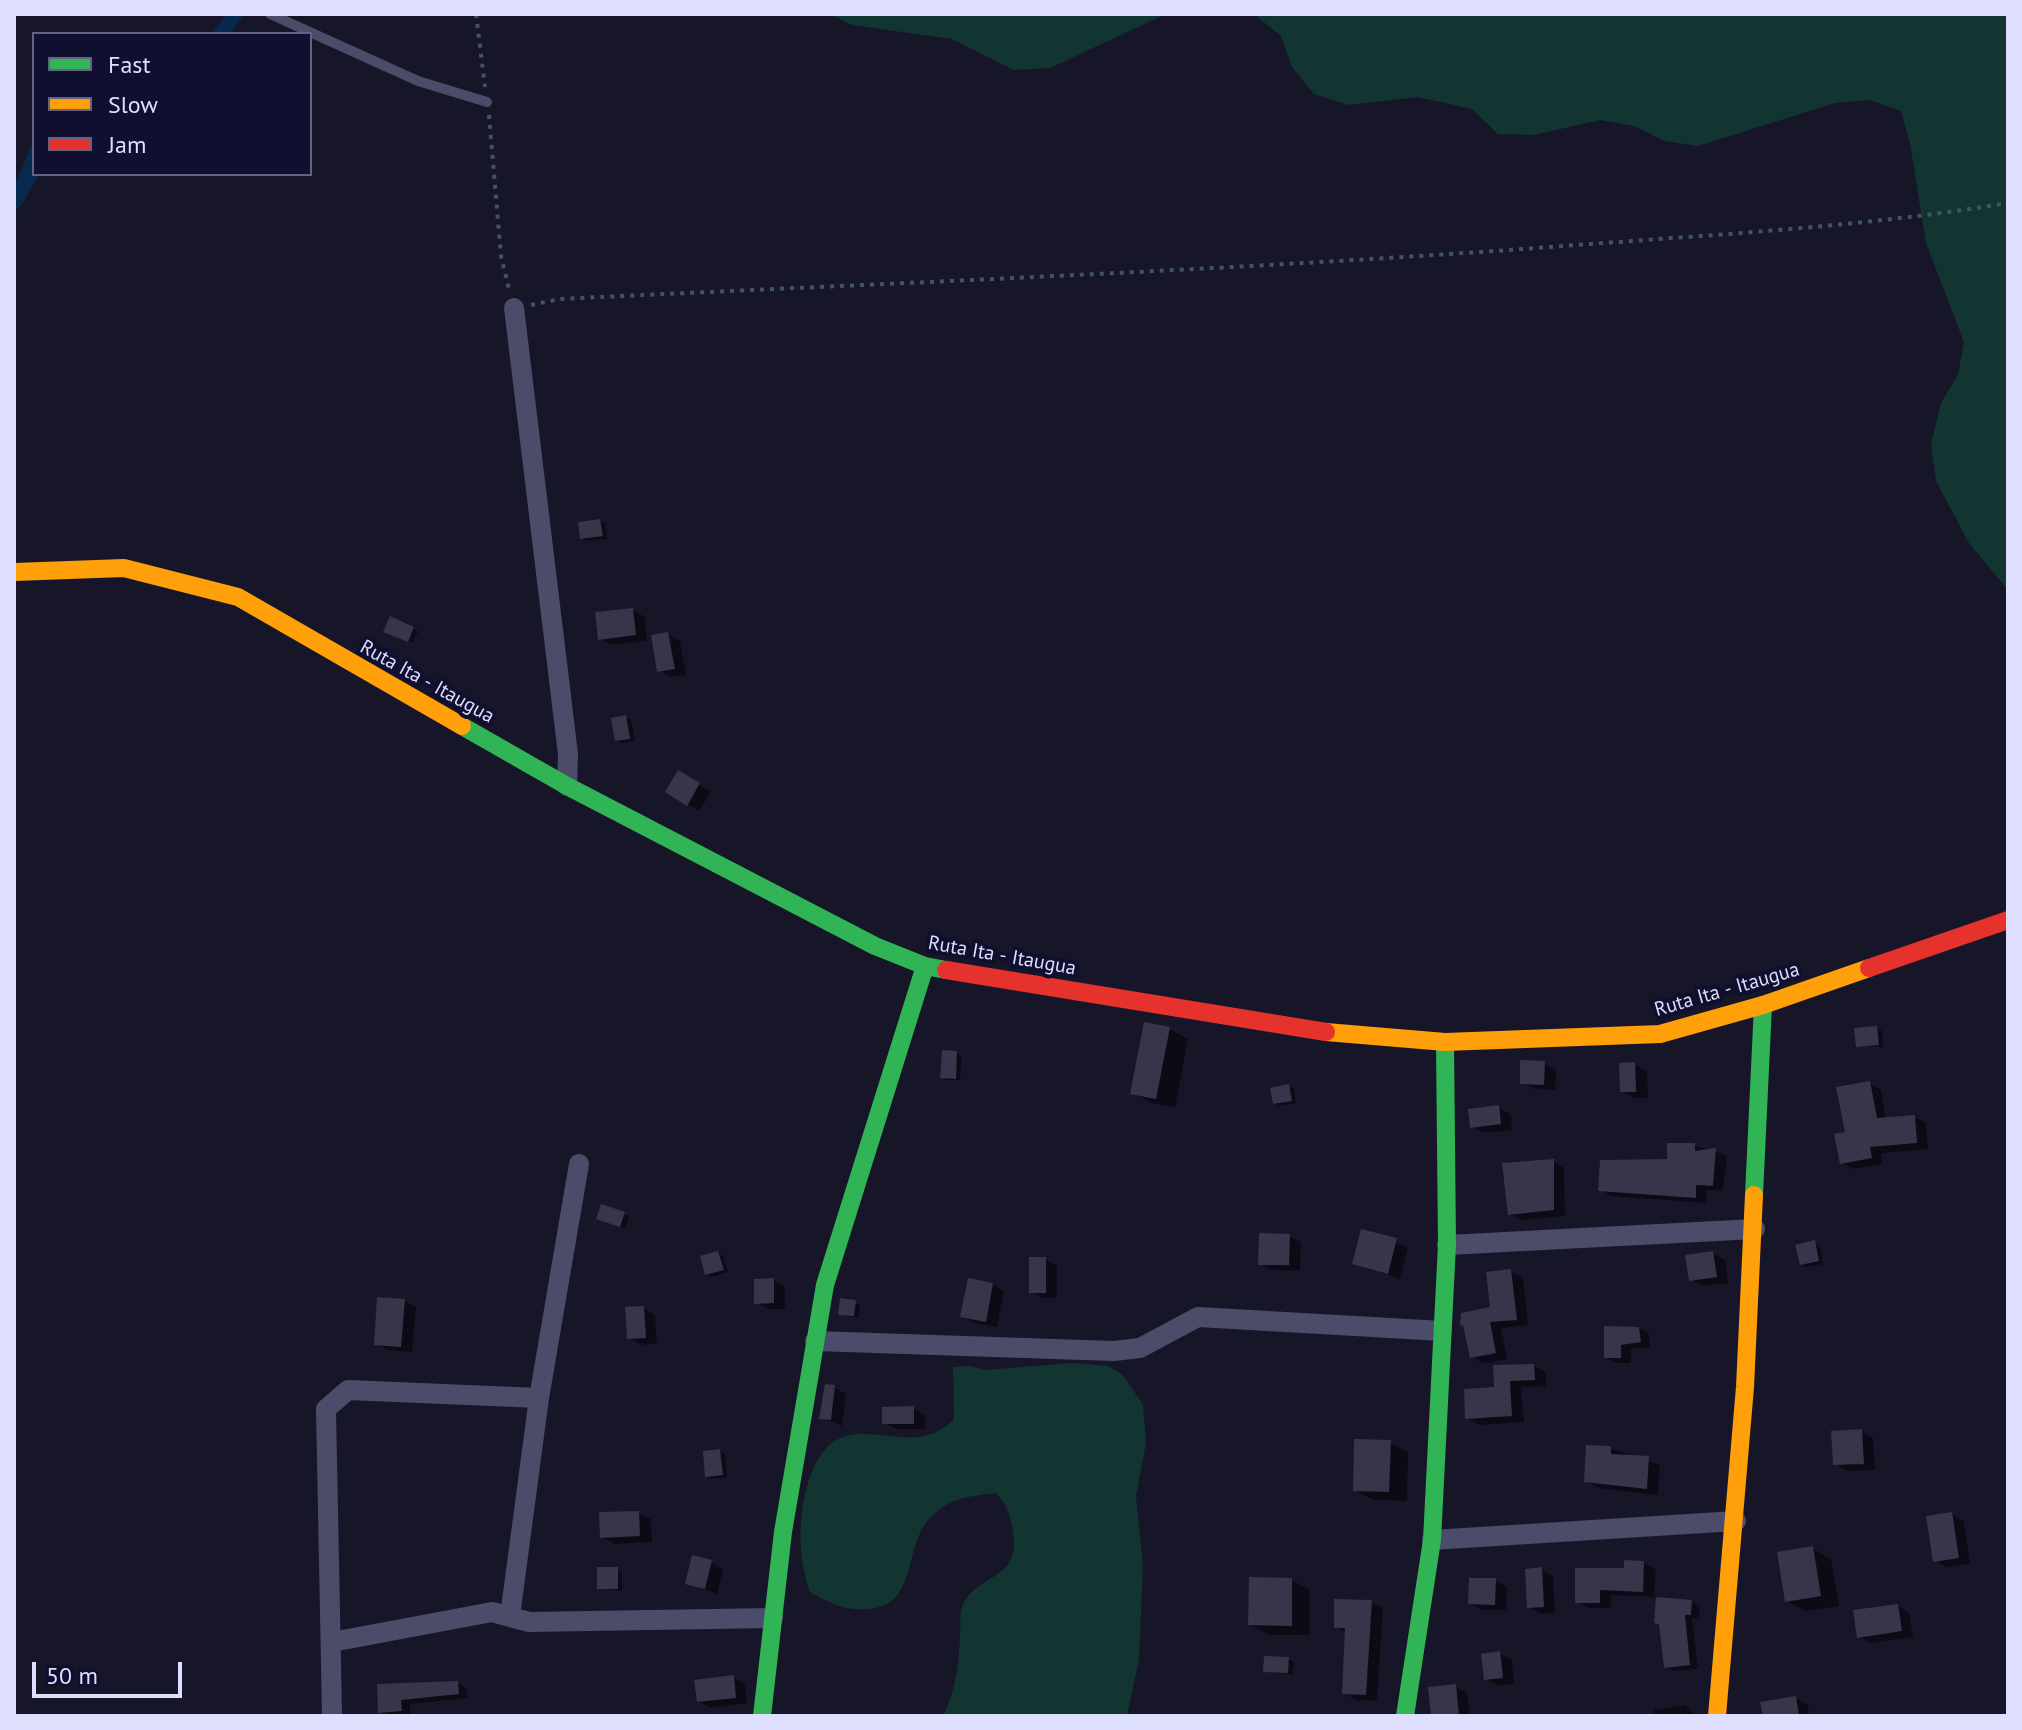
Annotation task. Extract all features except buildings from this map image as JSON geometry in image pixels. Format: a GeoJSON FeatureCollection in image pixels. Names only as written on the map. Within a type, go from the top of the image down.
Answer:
{"type":"FeatureCollection","features":[{"type":"Feature","properties":{"kind":"street"},"geometry":{"type":"LineString","coordinates":[[514,308],[568,754],[567,786]]}},
{"type":"Feature","properties":{"kind":"street","name":"Ruta Ita - Itaugua"},"geometry":{"type":"LineString","coordinates":[[14,572],[124,568],[238,597],[567,786],[875,946],[925,966],[1354,1037],[1445,1042],[1660,1034],[1763,1005],[2008,920]]}},
{"type":"Feature","properties":{"kind":"street"},"geometry":{"type":"LineString","coordinates":[[762,1716],[783,1532],[825,1285],[925,966]]}},
{"type":"Feature","properties":{"kind":"street"},"geometry":{"type":"LineString","coordinates":[[1717,1716],[1736,1521],[1755,1229],[1763,1005]]}},
{"type":"Feature","properties":{"kind":"street"},"geometry":{"type":"LineString","coordinates":[[1405,1716],[1432,1540],[1447,1245],[1445,1042]]}},
{"type":"Feature","properties":{"kind":"street"},"geometry":{"type":"LineString","coordinates":[[510,1616],[539,1398],[579,1164]]}},
{"type":"Feature","properties":{"kind":"street"},"geometry":{"type":"LineString","coordinates":[[1447,1245],[1755,1229]]}},
{"type":"Feature","properties":{"kind":"street"},"geometry":{"type":"LineString","coordinates":[[815,1341],[1114,1351],[1140,1348],[1198,1317],[1442,1331]]}},
{"type":"Feature","properties":{"kind":"street"},"geometry":{"type":"LineString","coordinates":[[332,1716],[326,1409],[348,1390],[539,1398]]}},
{"type":"Feature","properties":{"kind":"street"},"geometry":{"type":"LineString","coordinates":[[1432,1540],[1736,1521]]}},
{"type":"Feature","properties":{"kind":"street"},"geometry":{"type":"LineString","coordinates":[[332,1642],[492,1612],[529,1622],[773,1618]]}},
{"type":"Feature","properties":{"kind":"lane"},"geometry":{"type":"LineString","coordinates":[[270,14],[310,32]]}},
{"type":"Feature","properties":{"kind":"lane"},"geometry":{"type":"LineString","coordinates":[[312,33],[418,81],[487,102]]}},
{"type":"Feature","properties":{"kind":"path"},"geometry":{"type":"LineString","coordinates":[[476,14],[501,256],[514,308],[560,299],[1264,264],[1733,236],[1903,220],[2008,203]]}},
{"type":"Feature","properties":{"kind":"green space"},"geometry":{"type":"Polygon","coordinates":[[[830,14],[1166,14],[1050,68],[1014,70],[952,39],[852,25],[830,14]]]}},
{"type":"Feature","properties":{"kind":"green space"},"geometry":{"type":"Polygon","coordinates":[[[1254,14],[2008,14],[2008,590],[1969,543],[1936,481],[1931,444],[1941,403],[1958,375],[1964,342],[1926,243],[1910,143],[1901,111],[1870,100],[1835,103],[1698,146],[1665,141],[1634,126],[1600,120],[1534,135],[1498,134],[1472,109],[1418,97],[1348,105],[1314,94],[1292,67],[1281,36],[1254,14]]]}},
{"type":"Feature","properties":{"kind":"green space"},"geometry":{"type":"Polygon","coordinates":[[[1071,1363],[1108,1366],[1123,1375],[1143,1405],[1146,1443],[1136,1496],[1143,1566],[1139,1659],[1127,1716],[943,1716],[956,1678],[962,1607],[968,1596],[1011,1560],[1013,1531],[1003,1502],[996,1493],[960,1499],[944,1506],[921,1531],[908,1574],[895,1598],[884,1605],[852,1609],[810,1592],[801,1544],[805,1494],[817,1461],[833,1442],[851,1435],[914,1437],[935,1433],[954,1419],[953,1367],[970,1366],[985,1370],[1071,1363]]]}},
{"type":"Feature","properties":{"kind":"water"},"geometry":{"type":"Polygon","coordinates":[[[227,14],[246,14],[230,32],[213,32],[227,14]]]}},
{"type":"Feature","properties":{"kind":"water"},"geometry":{"type":"Polygon","coordinates":[[[32,144],[32,176],[38,176],[23,203],[14,212],[14,187],[32,144]]]}},
{"type":"Feature","properties":{"kind":"traffic: fast"},"geometry":{"type":"LineString","coordinates":[[462,726],[567,786],[875,946],[925,966],[946,970]]}},
{"type":"Feature","properties":{"kind":"traffic: fast"},"geometry":{"type":"LineString","coordinates":[[762,1716],[783,1532],[825,1285],[925,966]]}},
{"type":"Feature","properties":{"kind":"traffic: fast"},"geometry":{"type":"LineString","coordinates":[[1754,1195],[1763,1005]]}},
{"type":"Feature","properties":{"kind":"traffic: fast"},"geometry":{"type":"LineString","coordinates":[[1405,1716],[1432,1540],[1447,1245],[1445,1042]]}},
{"type":"Feature","properties":{"kind":"traffic: slow"},"geometry":{"type":"LineString","coordinates":[[14,572],[124,568],[238,597],[462,726]]}},
{"type":"Feature","properties":{"kind":"traffic: slow"},"geometry":{"type":"LineString","coordinates":[[1326,1032],[1445,1042],[1660,1034],[1763,1005],[1869,968]]}},
{"type":"Feature","properties":{"kind":"traffic: slow"},"geometry":{"type":"LineString","coordinates":[[1717,1716],[1745,1387],[1754,1195]]}},
{"type":"Feature","properties":{"kind":"traffic: jam"},"geometry":{"type":"LineString","coordinates":[[1869,968],[2008,920]]}},
{"type":"Feature","properties":{"kind":"traffic: jam"},"geometry":{"type":"LineString","coordinates":[[946,970],[1326,1032]]}}]}
